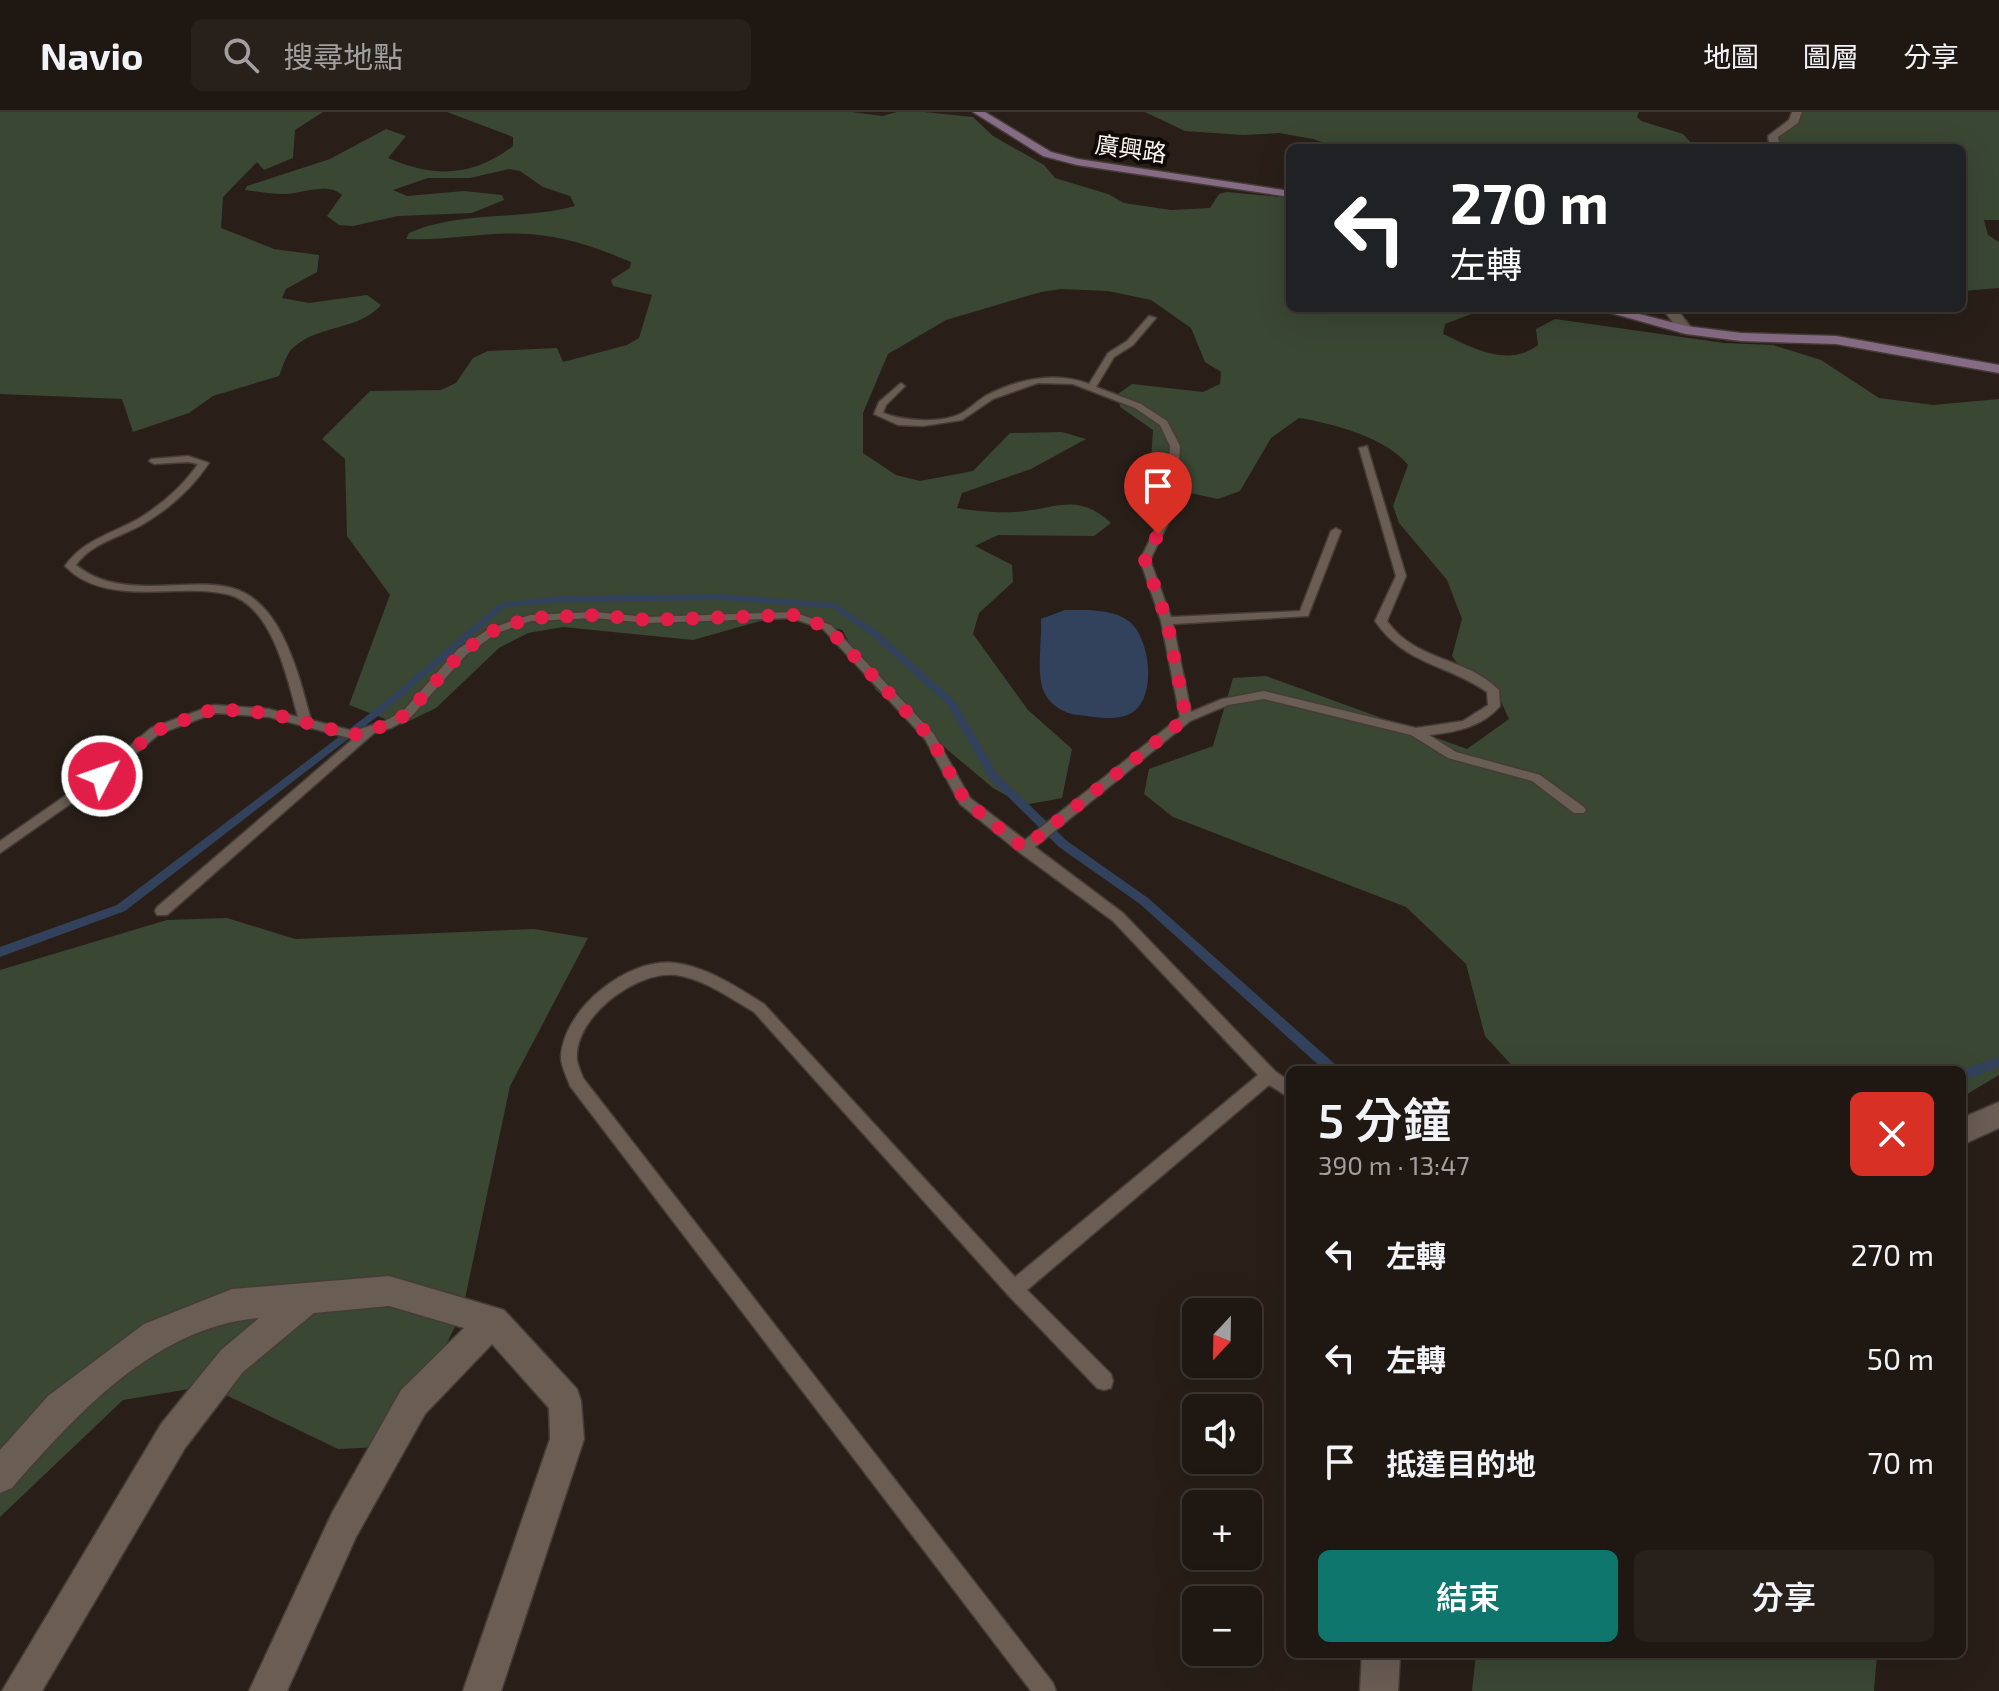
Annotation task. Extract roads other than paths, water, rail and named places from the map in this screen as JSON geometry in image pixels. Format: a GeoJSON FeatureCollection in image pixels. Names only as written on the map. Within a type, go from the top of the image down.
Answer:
{"type":"FeatureCollection","features":[{"type":"Feature","properties":{"kind":"street","name":"廣興路"},"geometry":{"type":"LineString","coordinates":[[978,112],[1047,154],[1077,162],[1286,193]]}},
{"type":"Feature","properties":{"kind":"street"},"geometry":{"type":"LineString","coordinates":[[1774,144],[1773,136],[1794,121],[1797,112]]}},
{"type":"Feature","properties":{"kind":"street"},"geometry":{"type":"LineString","coordinates":[[1616,312],[1686,330],[1741,337],[1836,340],[1999,369]]}},
{"type":"Feature","properties":{"kind":"street"},"geometry":{"type":"LineString","coordinates":[[1672,312],[1686,330]]}},
{"type":"Feature","properties":{"kind":"street"},"geometry":{"type":"LineString","coordinates":[[1966,1130],[1999,1114]]}},
{"type":"Feature","properties":{"kind":"street"},"geometry":{"type":"LineString","coordinates":[[0,1476],[60,1408],[155,1335],[232,1305],[389,1291],[493,1321],[565,1401],[567,1439],[482,1691]]}},
{"type":"Feature","properties":{"kind":"street"},"geometry":{"type":"LineString","coordinates":[[21,1691],[173,1436],[232,1361],[309,1297]]}},
{"type":"Feature","properties":{"kind":"street"},"geometry":{"type":"LineString","coordinates":[[268,1691],[344,1525],[413,1402],[493,1321]]}},
{"type":"Feature","properties":{"kind":"street"},"geometry":{"type":"LineString","coordinates":[[1379,1691],[1381,1658]]}},
{"type":"Feature","properties":{"kind":"lane"},"geometry":{"type":"LineString","coordinates":[[1092,386],[1111,355],[1130,343],[1152,318]]}},
{"type":"Feature","properties":{"kind":"lane"},"geometry":{"type":"LineString","coordinates":[[901,386],[882,404],[878,414],[898,422],[923,423],[962,417],[990,397],[1037,380],[1074,381],[1138,406],[1164,423],[1175,446],[1171,507],[1145,560],[1167,621],[1186,718]]}},
{"type":"Feature","properties":{"kind":"lane"},"geometry":{"type":"LineString","coordinates":[[1364,448],[1401,576],[1381,621],[1388,634],[1406,648],[1477,677],[1493,690],[1494,706],[1482,718],[1463,728],[1415,732]]}},
{"type":"Feature","properties":{"kind":"lane"},"geometry":{"type":"LineString","coordinates":[[154,461],[188,459],[204,463],[197,474],[149,516],[77,553],[70,566],[87,581],[112,587],[232,591],[255,604],[283,647],[306,723]]}},
{"type":"Feature","properties":{"kind":"lane"},"geometry":{"type":"LineString","coordinates":[[1167,621],[1304,614],[1336,531]]}},
{"type":"Feature","properties":{"kind":"lane"},"geometry":{"type":"LineString","coordinates":[[0,848],[102,776],[155,731],[214,709],[269,713],[353,735],[407,714],[462,652],[493,631],[530,618],[595,615],[647,620],[793,615],[827,627],[930,737],[965,801],[1028,844],[1118,917],[1269,1076],[1286,1088]]}},
{"type":"Feature","properties":{"kind":"lane"},"geometry":{"type":"LineString","coordinates":[[1028,844],[1186,718],[1226,702],[1264,695],[1415,732],[1452,755],[1510,768],[1536,778],[1579,810]]}},
{"type":"Feature","properties":{"kind":"lane"},"geometry":{"type":"LineString","coordinates":[[162,911],[371,730]]}},
{"type":"Feature","properties":{"kind":"lane"},"geometry":{"type":"LineString","coordinates":[[1045,1691],[576,1081],[569,1057],[579,1028],[606,993],[640,971],[672,969],[719,983],[759,1008],[1014,1289],[1104,1381]]}},
{"type":"Feature","properties":{"kind":"lane"},"geometry":{"type":"LineString","coordinates":[[1014,1289],[1269,1076]]}},
{"type":"Feature","properties":{"kind":"water"},"geometry":{"type":"Polygon","coordinates":[[[1065,610],[1115,614],[1137,630],[1146,654],[1148,681],[1141,704],[1133,712],[1113,718],[1073,714],[1056,707],[1048,698],[1041,679],[1041,619],[1065,610]]]}},
{"type":"Feature","properties":{"kind":"waterway"},"geometry":{"type":"LineString","coordinates":[[0,952],[121,908],[384,707],[503,605],[563,599],[722,597],[835,606],[874,633],[952,703],[994,777],[1063,844],[1144,901],[1329,1066]]}},
{"type":"Feature","properties":{"kind":"waterway"},"geometry":{"type":"LineString","coordinates":[[1966,1074],[1999,1062]]}}]}
